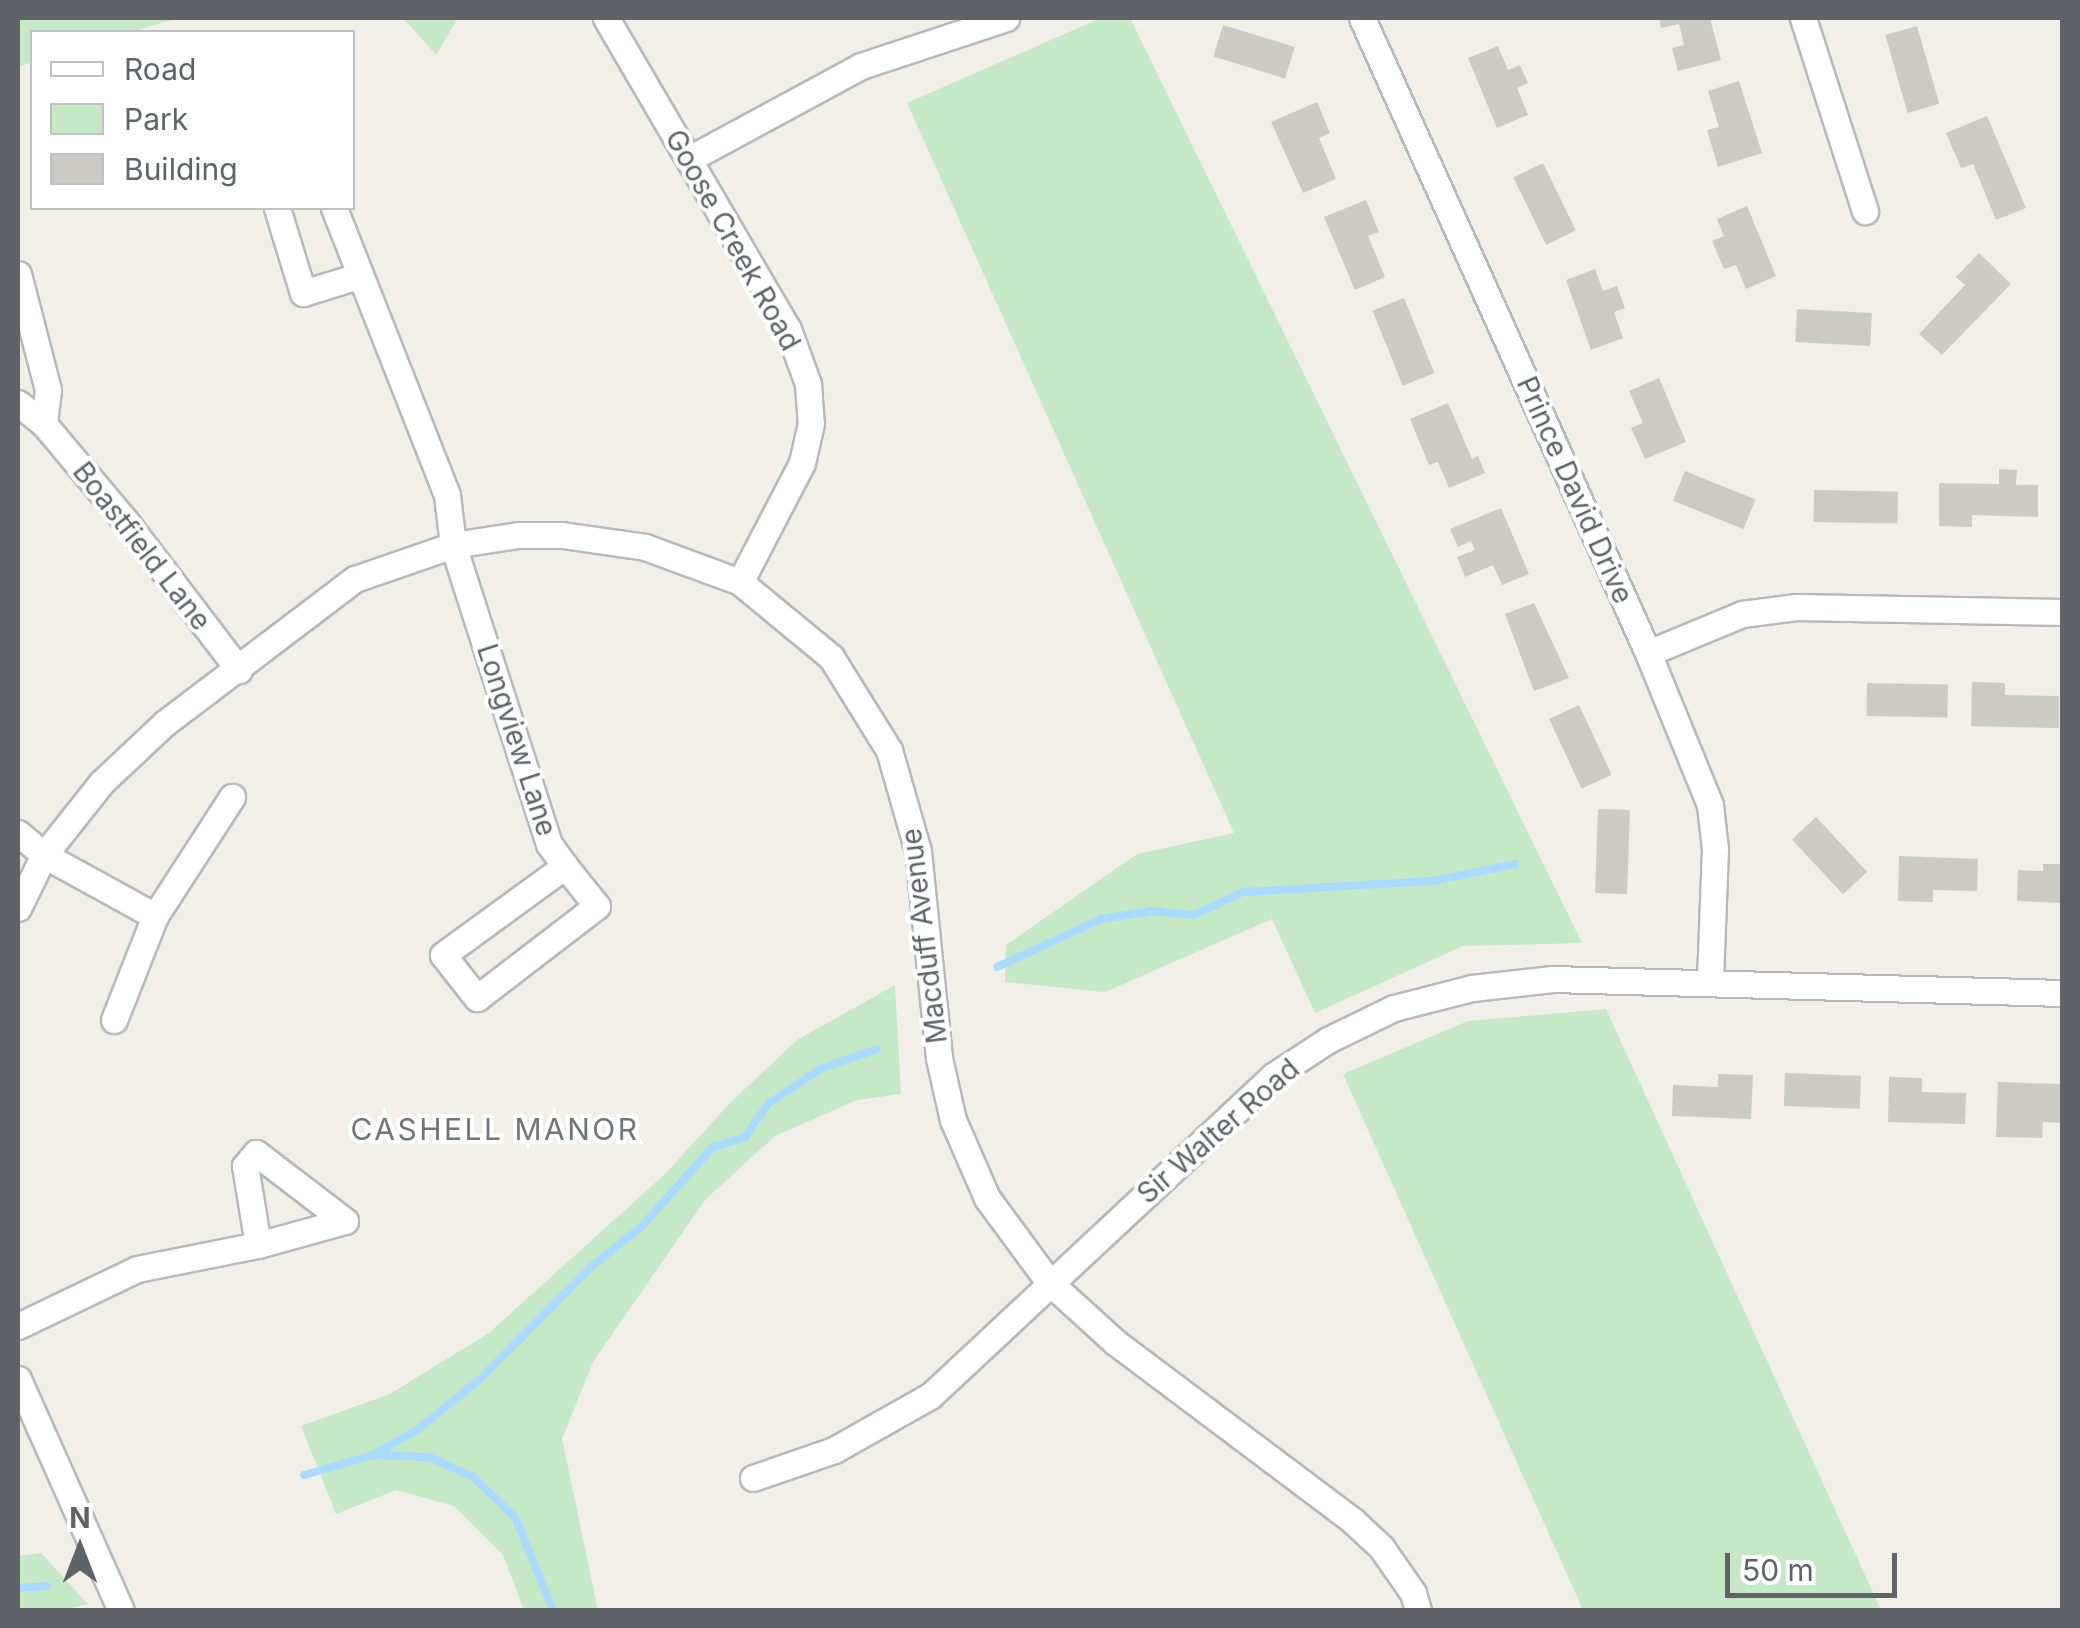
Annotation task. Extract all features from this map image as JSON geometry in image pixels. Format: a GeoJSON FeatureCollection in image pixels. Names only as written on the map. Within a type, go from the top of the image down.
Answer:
{"type":"FeatureCollection","features":[{"type":"Feature","properties":{"kind":"street","name":"Goose Creek Road"},"geometry":{"type":"LineString","coordinates":[[606,18],[788,329],[808,384],[811,423],[802,463],[740,582]]}},
{"type":"Feature","properties":{"kind":"street"},"geometry":{"type":"LineString","coordinates":[[689,158],[861,66],[1006,18]]}},
{"type":"Feature","properties":{"kind":"street","name":"Prince David Drive"},"geometry":{"type":"LineString","coordinates":[[1362,18],[1648,652],[1710,806],[1715,850],[1710,980]]}},
{"type":"Feature","properties":{"kind":"street"},"geometry":{"type":"LineString","coordinates":[[1803,18],[1865,211]]}},
{"type":"Feature","properties":{"kind":"street"},"geometry":{"type":"LineString","coordinates":[[278,210],[304,293],[358,276]]}},
{"type":"Feature","properties":{"kind":"street","name":"Longview Lane"},"geometry":{"type":"LineString","coordinates":[[335,210],[442,481],[453,545],[548,844],[566,866],[597,906],[478,998],[443,955],[566,866]]}},
{"type":"Feature","properties":{"kind":"street"},"geometry":{"type":"LineString","coordinates":[[18,274],[48,390],[44,424]]}},
{"type":"Feature","properties":{"kind":"street","name":"Boastfield Lane"},"geometry":{"type":"LineString","coordinates":[[18,403],[44,424],[127,523],[239,670]]}},
{"type":"Feature","properties":{"kind":"street","name":"Macduff Avenue"},"geometry":{"type":"LineString","coordinates":[[18,908],[44,855],[101,783],[165,723],[355,578],[453,545],[518,536],[604,539],[676,555],[740,582],[831,657],[888,750],[918,851],[939,1058],[953,1120],[987,1198],[1049,1282],[1115,1342],[1353,1521],[1380,1548],[1412,1593],[1418,1610]]}},
{"type":"Feature","properties":{"kind":"street"},"geometry":{"type":"LineString","coordinates":[[1648,652],[1742,614],[1797,607],[2062,612]]}},
{"type":"Feature","properties":{"kind":"street"},"geometry":{"type":"LineString","coordinates":[[114,1020],[155,916],[232,797]]}},
{"type":"Feature","properties":{"kind":"street"},"geometry":{"type":"LineString","coordinates":[[18,833],[44,855],[155,916]]}},
{"type":"Feature","properties":{"kind":"street","name":"Sir Walter Road"},"geometry":{"type":"LineString","coordinates":[[753,1478],[834,1450],[930,1396],[1273,1076],[1328,1040],[1394,1008],[1472,988],[1552,979],[1710,980],[2062,993]]}},
{"type":"Feature","properties":{"kind":"street"},"geometry":{"type":"LineString","coordinates":[[18,1326],[137,1269],[258,1245]]}},
{"type":"Feature","properties":{"kind":"street"},"geometry":{"type":"LineString","coordinates":[[18,1379],[121,1610]]}},
{"type":"Feature","properties":{"kind":"green space"},"geometry":{"type":"Polygon","coordinates":[[[18,18],[179,18],[137,30],[30,30],[30,63],[18,67],[18,18]]]}},
{"type":"Feature","properties":{"kind":"green space"},"geometry":{"type":"Polygon","coordinates":[[[403,18],[458,18],[436,55],[403,18]]]}},
{"type":"Feature","properties":{"kind":"green space"},"geometry":{"type":"Polygon","coordinates":[[[1101,18],[1130,18],[1582,943],[1463,946],[1315,1013],[1272,919],[1105,992],[1005,982],[1006,945],[1137,854],[1234,833],[907,103],[1101,18]]]}},
{"type":"Feature","properties":{"kind":"green space"},"geometry":{"type":"Polygon","coordinates":[[[895,985],[901,1094],[857,1100],[775,1136],[705,1200],[593,1362],[562,1439],[598,1610],[524,1610],[503,1555],[454,1506],[396,1490],[336,1514],[301,1426],[390,1394],[489,1333],[665,1174],[731,1102],[797,1040],[895,985]]]}},
{"type":"Feature","properties":{"kind":"green space"},"geometry":{"type":"Polygon","coordinates":[[[1606,1009],[1881,1610],[1583,1610],[1343,1074],[1468,1021],[1606,1009]]]}},
{"type":"Feature","properties":{"kind":"green space"},"geometry":{"type":"Polygon","coordinates":[[[41,1553],[88,1604],[62,1610],[18,1610],[18,1556],[41,1553]]]}},
{"type":"Feature","properties":{"kind":"building"},"geometry":{"type":"Polygon","coordinates":[[[1659,18],[1710,18],[1721,60],[1678,71],[1672,48],[1684,45],[1679,24],[1661,28],[1659,18]]]}},
{"type":"Feature","properties":{"kind":"building"},"geometry":{"type":"Polygon","coordinates":[[[1223,25],[1295,47],[1285,78],[1213,57],[1223,25]]]}},
{"type":"Feature","properties":{"kind":"building"},"geometry":{"type":"Polygon","coordinates":[[[1917,26],[1939,104],[1908,113],[1885,35],[1917,26]]]}},
{"type":"Feature","properties":{"kind":"building"},"geometry":{"type":"Polygon","coordinates":[[[1498,46],[1508,70],[1520,65],[1528,83],[1517,88],[1528,115],[1497,128],[1468,58],[1498,46]]]}},
{"type":"Feature","properties":{"kind":"building"},"geometry":{"type":"Polygon","coordinates":[[[1739,81],[1762,153],[1718,167],[1707,130],[1719,127],[1708,91],[1739,81]]]}},
{"type":"Feature","properties":{"kind":"building"},"geometry":{"type":"Polygon","coordinates":[[[1317,102],[1330,133],[1319,138],[1336,179],[1303,193],[1271,122],[1317,102]]]}},
{"type":"Feature","properties":{"kind":"building"},"geometry":{"type":"Polygon","coordinates":[[[1987,116],[2026,208],[1996,220],[1973,164],[1961,168],[1946,133],[1987,116]]]}},
{"type":"Feature","properties":{"kind":"building"},"geometry":{"type":"Polygon","coordinates":[[[1543,163],[1576,230],[1546,245],[1513,177],[1543,163]]]}},
{"type":"Feature","properties":{"kind":"building"},"geometry":{"type":"Polygon","coordinates":[[[1366,200],[1379,232],[1368,236],[1385,277],[1355,290],[1324,217],[1366,200]]]}},
{"type":"Feature","properties":{"kind":"building"},"geometry":{"type":"Polygon","coordinates":[[[1747,206],[1776,276],[1746,289],[1736,265],[1724,269],[1712,241],[1724,236],[1717,219],[1747,206]]]}},
{"type":"Feature","properties":{"kind":"building"},"geometry":{"type":"Polygon","coordinates":[[[1979,253],[2011,284],[1942,355],[1919,334],[1965,285],[1956,277],[1979,253]]]}},
{"type":"Feature","properties":{"kind":"building"},"geometry":{"type":"Polygon","coordinates":[[[1595,269],[1603,291],[1617,286],[1625,308],[1614,312],[1623,338],[1591,350],[1566,280],[1595,269]]]}},
{"type":"Feature","properties":{"kind":"building"},"geometry":{"type":"Polygon","coordinates":[[[1404,298],[1434,373],[1403,386],[1372,311],[1404,298]]]}},
{"type":"Feature","properties":{"kind":"building"},"geometry":{"type":"Polygon","coordinates":[[[1797,309],[1872,313],[1870,346],[1795,342],[1797,309]]]}},
{"type":"Feature","properties":{"kind":"building"},"geometry":{"type":"Polygon","coordinates":[[[1659,378],[1686,442],[1645,459],[1631,428],[1643,423],[1629,391],[1659,378]]]}},
{"type":"Feature","properties":{"kind":"building"},"geometry":{"type":"Polygon","coordinates":[[[1448,403],[1472,459],[1478,456],[1485,473],[1449,488],[1438,462],[1429,465],[1410,419],[1448,403]]]}},
{"type":"Feature","properties":{"kind":"building"},"geometry":{"type":"Polygon","coordinates":[[[1999,469],[2017,470],[2016,485],[2038,485],[2038,517],[1972,515],[1972,527],[1939,526],[1939,483],[1999,484],[1999,469]]]}},
{"type":"Feature","properties":{"kind":"building"},"geometry":{"type":"Polygon","coordinates":[[[1685,471],[1755,499],[1743,529],[1673,501],[1685,471]]]}},
{"type":"Feature","properties":{"kind":"building"},"geometry":{"type":"Polygon","coordinates":[[[1814,490],[1898,491],[1897,523],[1813,522],[1814,490]]]}},
{"type":"Feature","properties":{"kind":"building"},"geometry":{"type":"Polygon","coordinates":[[[1501,508],[1529,574],[1502,585],[1493,565],[1465,577],[1457,557],[1475,550],[1471,541],[1458,547],[1450,529],[1501,508]]]}},
{"type":"Feature","properties":{"kind":"building"},"geometry":{"type":"Polygon","coordinates":[[[1534,603],[1569,678],[1534,691],[1505,614],[1534,603]]]}},
{"type":"Feature","properties":{"kind":"building"},"geometry":{"type":"Polygon","coordinates":[[[1972,682],[2005,683],[2005,695],[2059,696],[2059,728],[1971,726],[1972,682]]]}},
{"type":"Feature","properties":{"kind":"building"},"geometry":{"type":"Polygon","coordinates":[[[1867,683],[1948,684],[1947,717],[1866,716],[1867,683]]]}},
{"type":"Feature","properties":{"kind":"building"},"geometry":{"type":"Polygon","coordinates":[[[1579,705],[1612,775],[1582,789],[1549,719],[1579,705]]]}},
{"type":"Feature","properties":{"kind":"building"},"geometry":{"type":"Polygon","coordinates":[[[1598,809],[1630,810],[1627,894],[1595,893],[1598,809]]]}},
{"type":"Feature","properties":{"kind":"building"},"geometry":{"type":"Polygon","coordinates":[[[1816,817],[1867,872],[1843,894],[1792,840],[1816,817]]]}},
{"type":"Feature","properties":{"kind":"building"},"geometry":{"type":"Polygon","coordinates":[[[1899,856],[1978,859],[1977,891],[1933,890],[1933,902],[1898,901],[1899,856]]]}},
{"type":"Feature","properties":{"kind":"building"},"geometry":{"type":"Polygon","coordinates":[[[2043,864],[2062,864],[2062,903],[2017,901],[2018,870],[2043,871],[2043,864]]]}},
{"type":"Feature","properties":{"kind":"building"},"geometry":{"type":"Polygon","coordinates":[[[1785,1073],[1861,1076],[1860,1109],[1784,1106],[1785,1073]]]}},
{"type":"Feature","properties":{"kind":"building"},"geometry":{"type":"Polygon","coordinates":[[[1718,1074],[1753,1075],[1751,1119],[1672,1116],[1673,1085],[1718,1087],[1718,1074]]]}},
{"type":"Feature","properties":{"kind":"building"},"geometry":{"type":"Polygon","coordinates":[[[1889,1077],[1922,1078],[1922,1092],[1966,1093],[1965,1124],[1888,1122],[1889,1077]]]}},
{"type":"Feature","properties":{"kind":"building"},"geometry":{"type":"Polygon","coordinates":[[[1998,1082],[2062,1084],[2062,1123],[2043,1122],[2042,1138],[1996,1137],[1998,1082]]]}},
{"type":"Feature","properties":{"kind":"waterway"},"geometry":{"type":"LineString","coordinates":[[997,967],[1101,919],[1151,911],[1194,915],[1243,892],[1433,881],[1515,864]]}},
{"type":"Feature","properties":{"kind":"waterway"},"geometry":{"type":"LineString","coordinates":[[304,1475],[373,1455],[417,1430],[480,1379],[591,1267],[641,1227],[713,1147],[745,1137],[768,1104],[820,1069],[877,1049]]}},
{"type":"Feature","properties":{"kind":"waterway"},"geometry":{"type":"LineString","coordinates":[[376,1455],[429,1457],[473,1477],[515,1517],[553,1610]]}},
{"type":"Feature","properties":{"kind":"waterway"},"geometry":{"type":"LineString","coordinates":[[18,1588],[47,1586]]}},
{"type":"Feature","properties":{"kind":"district","name":"CASHELL MANOR"},"geometry":{"type":"Point","coordinates":[495,1129]}}]}
